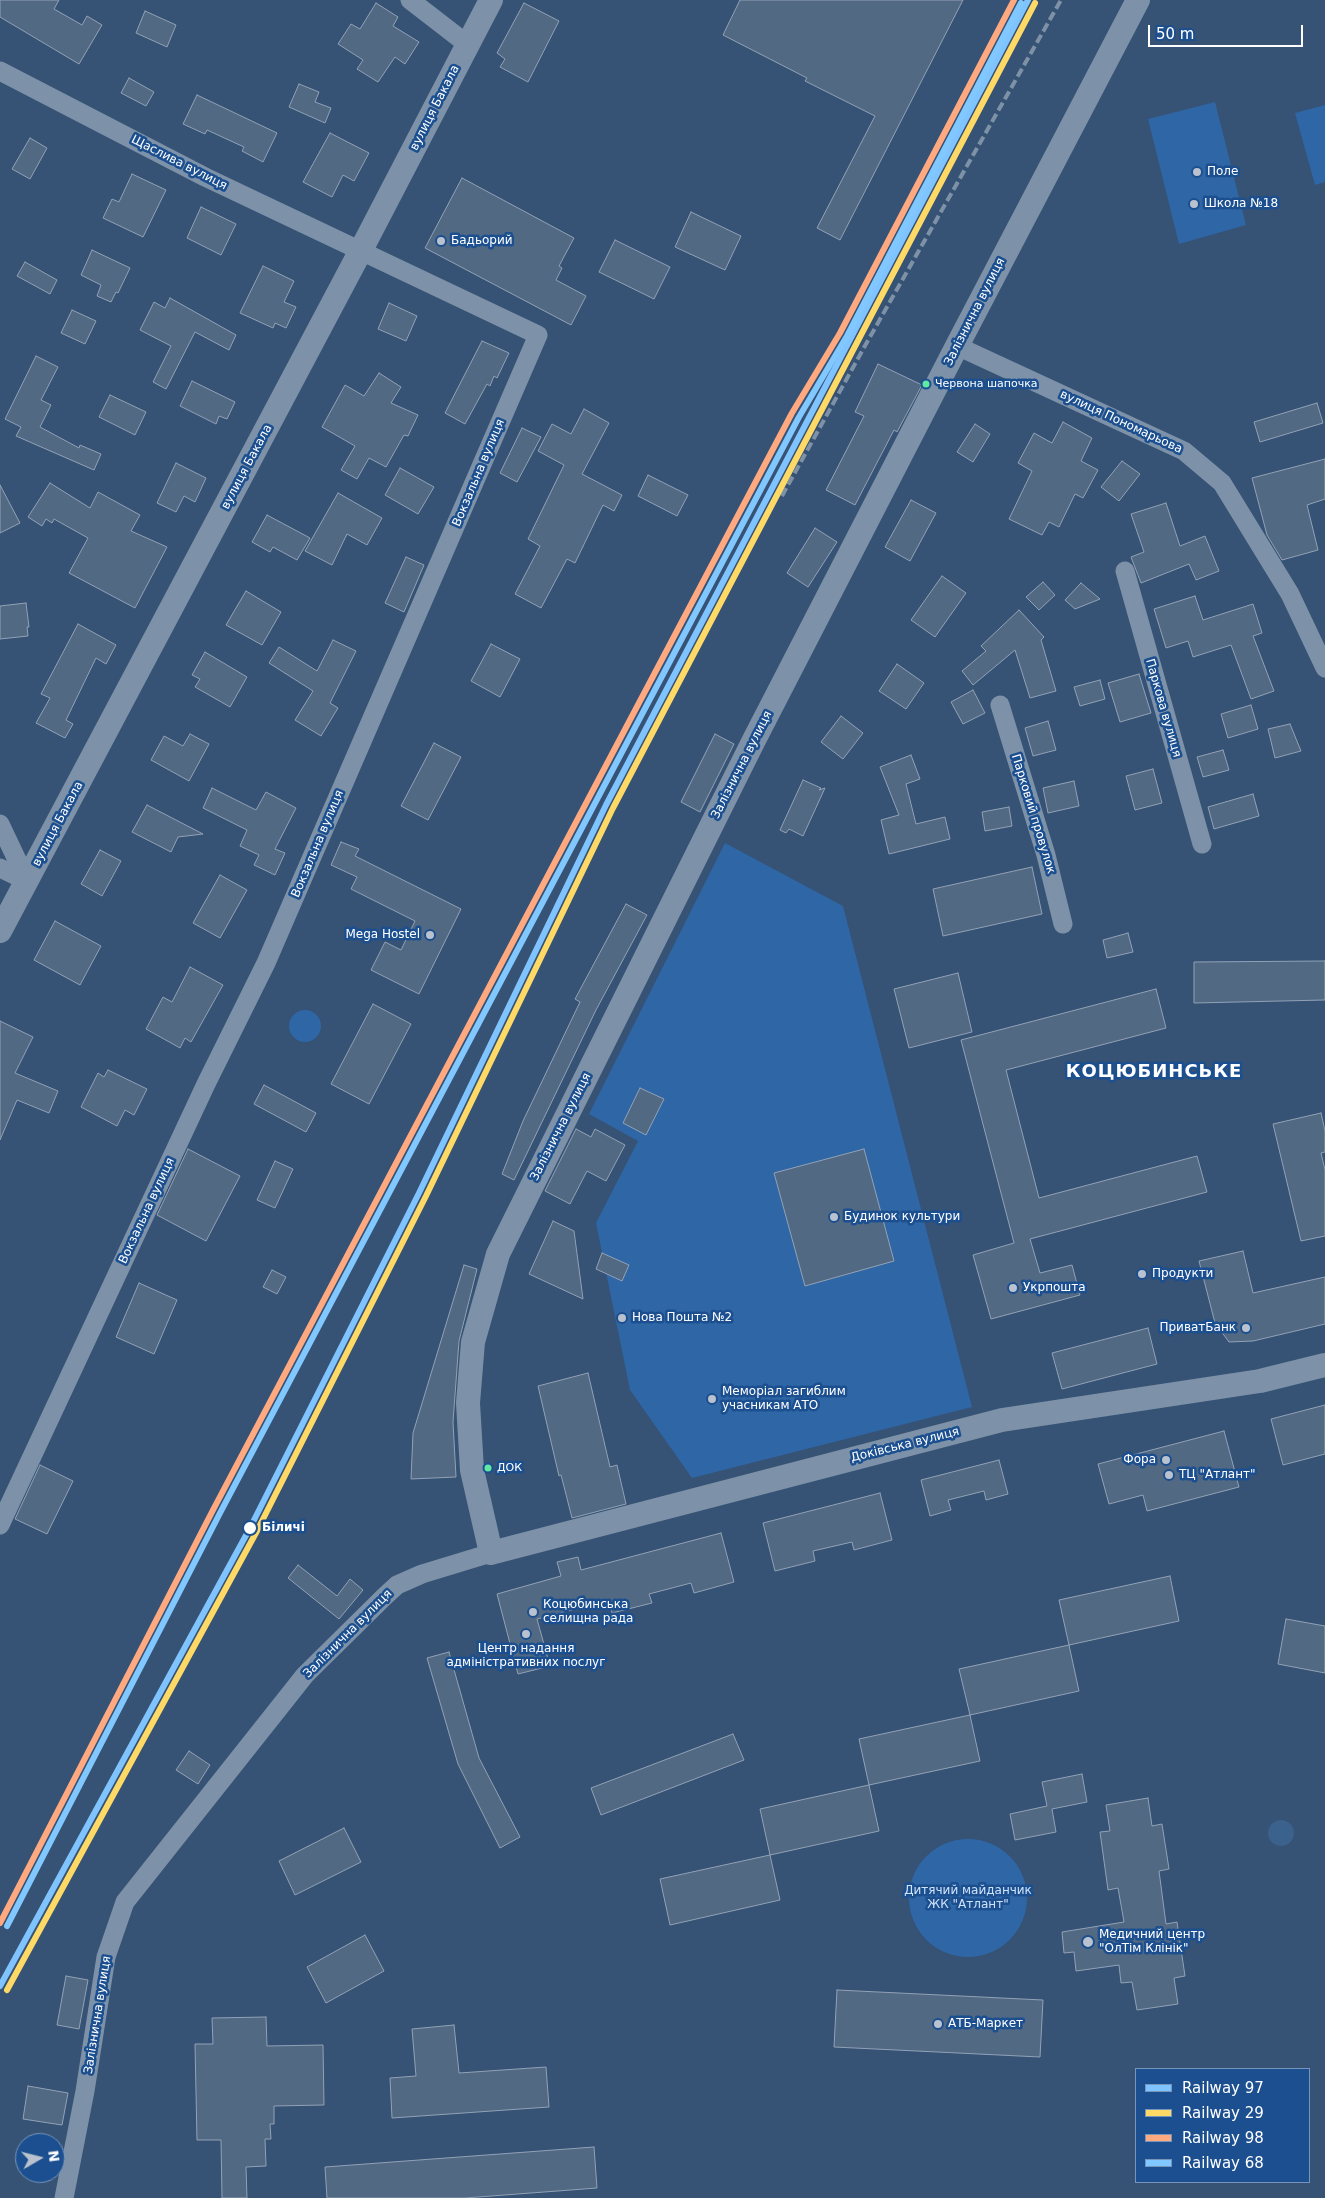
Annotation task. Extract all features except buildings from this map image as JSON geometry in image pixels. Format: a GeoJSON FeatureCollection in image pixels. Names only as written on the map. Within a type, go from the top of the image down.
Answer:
{"type":"FeatureCollection","features":[{"type":"Feature","properties":{"kind":"street"},"geometry":{"type":"LineString","coordinates":[[410,0],[467,44]]}},
{"type":"Feature","properties":{"kind":"street","name":"вулиця Бакала"},"geometry":{"type":"LineString","coordinates":[[0,931],[360,252],[490,0]]}},
{"type":"Feature","properties":{"kind":"street","name":"Залізнична вулиця"},"geometry":{"type":"LineString","coordinates":[[64,2198],[85,2091],[106,1956],[125,1902],[305,1675],[384,1597],[397,1585],[422,1574],[491,1553],[472,1470],[468,1402],[473,1342],[498,1254],[750,748],[1138,0]]}},
{"type":"Feature","properties":{"kind":"street","name":"Щаслива вулиця"},"geometry":{"type":"LineString","coordinates":[[0,71],[205,177],[360,252]]}},
{"type":"Feature","properties":{"kind":"street","name":"Вокзальна вулиця"},"geometry":{"type":"LineString","coordinates":[[0,1525],[206,1084],[266,963],[538,335],[360,252]]}},
{"type":"Feature","properties":{"kind":"street","name":"вулиця Пономарьова"},"geometry":{"type":"LineString","coordinates":[[957,346],[1184,451],[1222,483],[1290,594],[1325,668]]}},
{"type":"Feature","properties":{"kind":"street","name":"Паркова вулиця"},"geometry":{"type":"LineString","coordinates":[[1125,572],[1202,844]]}},
{"type":"Feature","properties":{"kind":"street","name":"Парковий провулок"},"geometry":{"type":"LineString","coordinates":[[1000,705],[1046,856],[1063,924]]}},
{"type":"Feature","properties":{"kind":"street"},"geometry":{"type":"LineString","coordinates":[[0,824],[27,881]]}},
{"type":"Feature","properties":{"kind":"street"},"geometry":{"type":"LineString","coordinates":[[0,868],[27,881]]}},
{"type":"Feature","properties":{"kind":"street","name":"Доківська вулиця"},"geometry":{"type":"LineString","coordinates":[[491,1553],[1002,1420],[1260,1381],[1325,1365]]}},
{"type":"Feature","properties":{"kind":"green space","name":"Поле"},"geometry":{"type":"Polygon","coordinates":[[[1215,102],[1246,225],[1179,244],[1148,119],[1215,102]]]}},
{"type":"Feature","properties":{"kind":"green space"},"geometry":{"type":"Polygon","coordinates":[[[1325,105],[1325,182],[1315,185],[1295,113],[1325,105]]]}},
{"type":"Feature","properties":{"kind":"green space"},"geometry":{"type":"Polygon","coordinates":[[[725,843],[843,906],[972,1407],[692,1478],[630,1390],[596,1223],[638,1141],[589,1114],[725,843]]]}},
{"type":"Feature","properties":{"kind":"green space"},"geometry":{"type":"Polygon","coordinates":[[[305,1010],[316,1015],[321,1026],[316,1037],[305,1042],[294,1037],[289,1026],[294,1015],[305,1010]]]}},
{"type":"Feature","properties":{"kind":"green space","name":"Дитячий майданчик ЖК \"Атлант\""},"geometry":{"type":"Polygon","coordinates":[[[968,1839],[991,1843],[1010,1856],[1023,1875],[1027,1898],[1023,1921],[1010,1940],[991,1953],[968,1957],[945,1953],[926,1940],[913,1921],[909,1898],[913,1875],[926,1856],[945,1843],[968,1839]]]}},
{"type":"Feature","properties":{"kind":"shaded area"},"geometry":{"type":"Polygon","coordinates":[[[1281,1820],[1290,1824],[1294,1833],[1290,1842],[1281,1846],[1272,1842],[1268,1833],[1272,1824],[1281,1820]]]}},
{"type":"Feature","properties":{"kind":"railway"},"geometry":{"type":"LineString","coordinates":[[782,496],[1061,0]]}},
{"type":"Feature","properties":{"kind":"rail line","name":"98"},"geometry":{"type":"LineString","coordinates":[[0,1923],[214,1508],[792,413],[840,333],[1014,0]]}},
{"type":"Feature","properties":{"kind":"rail line","name":"97"},"geometry":{"type":"LineString","coordinates":[[0,1986],[250,1528],[419,1193],[606,805],[1028,0]]}},
{"type":"Feature","properties":{"kind":"rail line","name":"68"},"geometry":{"type":"LineString","coordinates":[[7,1926],[221,1511],[799,417],[847,336],[1021,3]]}},
{"type":"Feature","properties":{"kind":"rail line","name":"29"},"geometry":{"type":"LineString","coordinates":[[7,1990],[257,1531],[426,1196],[613,808],[1035,3]]}},
{"type":"Feature","properties":{"kind":"place","name":"Поле"},"geometry":{"type":"Point","coordinates":[1197,172]}},
{"type":"Feature","properties":{"kind":"place","name":"Школа №18"},"geometry":{"type":"Point","coordinates":[1194,204]}},
{"type":"Feature","properties":{"kind":"place","name":"Бадьорий"},"geometry":{"type":"Point","coordinates":[441,241]}},
{"type":"Feature","properties":{"kind":"place","name":"Червона шапочка"},"geometry":{"type":"Point","coordinates":[926,384]}},
{"type":"Feature","properties":{"kind":"place","name":"Mega Hostel"},"geometry":{"type":"Point","coordinates":[430,935]}},
{"type":"Feature","properties":{"kind":"place","name":"Будинок культури"},"geometry":{"type":"Point","coordinates":[834,1217]}},
{"type":"Feature","properties":{"kind":"place","name":"Продукти"},"geometry":{"type":"Point","coordinates":[1142,1274]}},
{"type":"Feature","properties":{"kind":"place","name":"Укрпошта"},"geometry":{"type":"Point","coordinates":[1013,1288]}},
{"type":"Feature","properties":{"kind":"place","name":"Нова Пошта №2"},"geometry":{"type":"Point","coordinates":[622,1318]}},
{"type":"Feature","properties":{"kind":"place","name":"ПриватБанк"},"geometry":{"type":"Point","coordinates":[1246,1328]}},
{"type":"Feature","properties":{"kind":"place","name":"Меморіал загиблим учасникам АТО"},"geometry":{"type":"Point","coordinates":[712,1399]}},
{"type":"Feature","properties":{"kind":"place","name":"Фора"},"geometry":{"type":"Point","coordinates":[1166,1460]}},
{"type":"Feature","properties":{"kind":"place","name":"ДОК"},"geometry":{"type":"Point","coordinates":[488,1468]}},
{"type":"Feature","properties":{"kind":"place","name":"ТЦ \"Атлант\""},"geometry":{"type":"Point","coordinates":[1169,1475]}},
{"type":"Feature","properties":{"kind":"place","name":"Біличі"},"geometry":{"type":"Point","coordinates":[250,1528]}},
{"type":"Feature","properties":{"kind":"place","name":"Коцюбинська селищна рада"},"geometry":{"type":"Point","coordinates":[533,1612]}},
{"type":"Feature","properties":{"kind":"place","name":"Центр надання адміністративних послуг"},"geometry":{"type":"Point","coordinates":[526,1634]}},
{"type":"Feature","properties":{"kind":"place","name":"Медичний центр \"ОлТім Клінік\""},"geometry":{"type":"Point","coordinates":[1088,1942]}},
{"type":"Feature","properties":{"kind":"place","name":"АТБ-Маркет"},"geometry":{"type":"Point","coordinates":[938,2024]}},
{"type":"Feature","properties":{"kind":"district","name":"КОЦЮБИНСЬКЕ"},"geometry":{"type":"Point","coordinates":[1154,1072]}}]}
